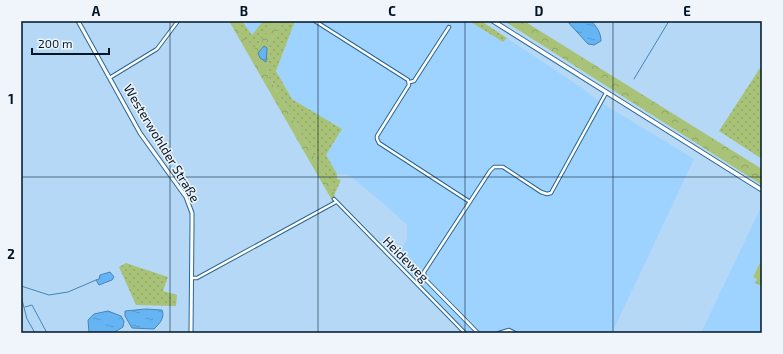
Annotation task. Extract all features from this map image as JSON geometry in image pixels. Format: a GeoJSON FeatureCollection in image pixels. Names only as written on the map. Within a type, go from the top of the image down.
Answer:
{"type":"FeatureCollection","features":[{"type":"Feature","properties":{"kind":"main road"},"geometry":{"type":"LineString","coordinates":[[493,21],[762,190]]}},
{"type":"Feature","properties":{"kind":"street","name":"Westerwohlder Straße"},"geometry":{"type":"LineString","coordinates":[[78,21],[111,77],[140,133],[186,197],[191,208],[191,333]]}},
{"type":"Feature","properties":{"kind":"street"},"geometry":{"type":"LineString","coordinates":[[111,77],[157,50],[178,21]]}},
{"type":"Feature","properties":{"kind":"street"},"geometry":{"type":"LineString","coordinates":[[315,21],[406,78],[410,82]]}},
{"type":"Feature","properties":{"kind":"street"},"geometry":{"type":"LineString","coordinates":[[449,27],[414,81],[410,82],[377,139],[380,143],[470,202]]}},
{"type":"Feature","properties":{"kind":"street"},"geometry":{"type":"LineString","coordinates":[[478,333],[425,279],[423,275],[490,171],[497,166],[503,166],[543,193],[551,193],[606,93]]}},
{"type":"Feature","properties":{"kind":"street","name":"Heideweg"},"geometry":{"type":"LineString","coordinates":[[334,199],[465,333]]}},
{"type":"Feature","properties":{"kind":"street"},"geometry":{"type":"LineString","coordinates":[[192,278],[197,278],[336,202]]}},
{"type":"Feature","properties":{"kind":"street"},"geometry":{"type":"LineString","coordinates":[[499,333],[509,330],[515,333]]}},
{"type":"Feature","properties":{"kind":"shaded area"},"geometry":{"type":"Polygon","coordinates":[[[242,21],[263,21],[252,35],[242,21]]]}},
{"type":"Feature","properties":{"kind":"shaded area"},"geometry":{"type":"Polygon","coordinates":[[[295,21],[469,21],[503,42],[507,38],[585,90],[594,98],[694,159],[612,333],[467,333],[397,259],[407,239],[407,225],[349,175],[337,174],[326,155],[342,129],[292,99],[276,70],[295,21]]]}},
{"type":"Feature","properties":{"kind":"shaded area"},"geometry":{"type":"Polygon","coordinates":[[[762,205],[762,333],[701,333],[762,205]]]}},
{"type":"Feature","properties":{"kind":"green space"},"geometry":{"type":"Polygon","coordinates":[[[229,21],[235,21],[252,51],[277,21],[284,21],[269,43],[270,56],[267,65],[268,76],[335,193],[333,202],[229,21]]]}},
{"type":"Feature","properties":{"kind":"green space"},"geometry":{"type":"Polygon","coordinates":[[[235,21],[242,21],[252,35],[263,21],[277,21],[252,52],[235,21]]]}},
{"type":"Feature","properties":{"kind":"green space"},"geometry":{"type":"Polygon","coordinates":[[[284,21],[295,21],[276,71],[292,99],[342,129],[326,155],[337,174],[337,179],[341,180],[335,193],[268,76],[267,65],[270,56],[269,43],[284,21]]]}},
{"type":"Feature","properties":{"kind":"green space"},"geometry":{"type":"Polygon","coordinates":[[[469,21],[481,21],[507,38],[503,42],[469,21]]]}},
{"type":"Feature","properties":{"kind":"green space"},"geometry":{"type":"Polygon","coordinates":[[[504,21],[524,21],[762,169],[762,185],[504,21]]]}},
{"type":"Feature","properties":{"kind":"green space"},"geometry":{"type":"Polygon","coordinates":[[[762,65],[762,159],[719,131],[762,65]]]}},
{"type":"Feature","properties":{"kind":"green space"},"geometry":{"type":"Polygon","coordinates":[[[762,259],[762,286],[755,283],[757,279],[753,277],[762,259]]]}},
{"type":"Feature","properties":{"kind":"green space"},"geometry":{"type":"Polygon","coordinates":[[[126,263],[168,277],[163,291],[177,295],[176,306],[136,305],[119,267],[126,263]]]}},
{"type":"Feature","properties":{"kind":"water"},"geometry":{"type":"Polygon","coordinates":[[[567,21],[591,21],[598,30],[601,41],[594,45],[588,44],[567,21]]]}},
{"type":"Feature","properties":{"kind":"water"},"geometry":{"type":"Polygon","coordinates":[[[264,46],[267,48],[266,62],[260,58],[258,53],[264,46]]]}},
{"type":"Feature","properties":{"kind":"water"},"geometry":{"type":"Polygon","coordinates":[[[110,272],[114,277],[112,280],[99,285],[96,280],[99,279],[100,275],[110,272]]]}},
{"type":"Feature","properties":{"kind":"water"},"geometry":{"type":"Polygon","coordinates":[[[146,309],[162,310],[163,316],[160,322],[154,329],[132,328],[125,316],[125,311],[146,309]]]}},
{"type":"Feature","properties":{"kind":"water"},"geometry":{"type":"Polygon","coordinates":[[[108,311],[121,316],[124,321],[123,327],[113,333],[89,333],[88,320],[94,314],[108,311]]]}},
{"type":"Feature","properties":{"kind":"waterway"},"geometry":{"type":"LineString","coordinates":[[634,79],[669,21]]}},
{"type":"Feature","properties":{"kind":"waterway"},"geometry":{"type":"LineString","coordinates":[[21,286],[49,295],[68,292],[96,280]]}},
{"type":"Feature","properties":{"kind":"waterway"},"geometry":{"type":"LineString","coordinates":[[21,296],[27,319],[35,333]]}},
{"type":"Feature","properties":{"kind":"waterway"},"geometry":{"type":"LineString","coordinates":[[25,307],[32,305],[47,333]]}}]}
